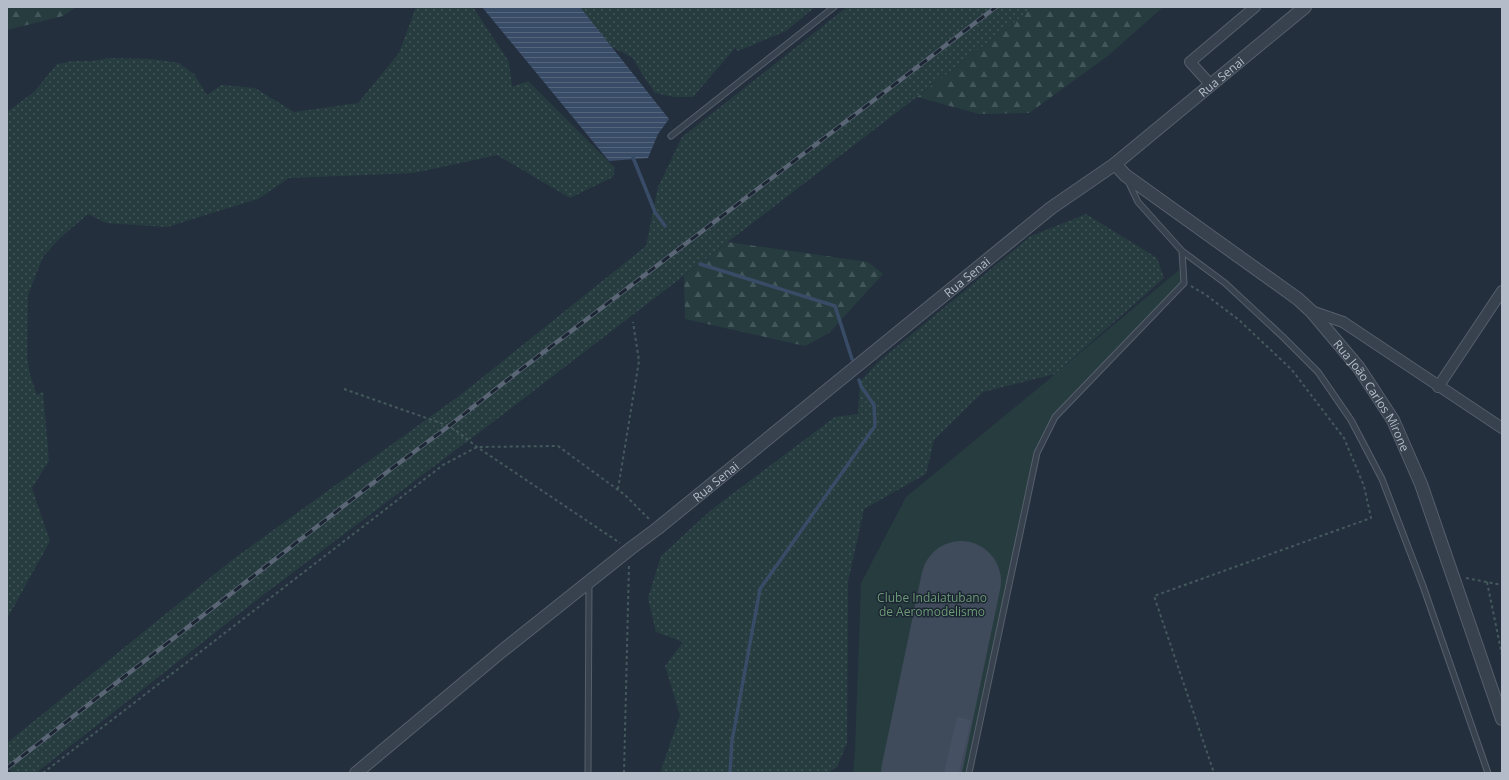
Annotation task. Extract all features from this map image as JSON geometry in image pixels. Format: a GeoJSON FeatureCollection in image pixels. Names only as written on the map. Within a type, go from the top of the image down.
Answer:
{"type":"FeatureCollection","features":[{"type":"Feature","properties":{"kind":"street"},"geometry":{"type":"LineString","coordinates":[[1210,84],[1190,62],[1255,7]]}},
{"type":"Feature","properties":{"kind":"street","name":"Rua Senai"},"geometry":{"type":"LineString","coordinates":[[356,773],[502,651],[658,528],[1050,208],[1115,164],[1305,7]]}},
{"type":"Feature","properties":{"kind":"street","name":"Rua João Carlos Mirone"},"geometry":{"type":"LineString","coordinates":[[1115,164],[1125,175],[1298,299],[1311,311],[1359,368],[1393,420],[1421,484],[1454,576],[1502,719]]}},
{"type":"Feature","properties":{"kind":"street"},"geometry":{"type":"LineString","coordinates":[[1438,387],[1502,291]]}},
{"type":"Feature","properties":{"kind":"street"},"geometry":{"type":"LineString","coordinates":[[1311,311],[1342,322],[1502,428]]}},
{"type":"Feature","properties":{"kind":"lane"},"geometry":{"type":"LineString","coordinates":[[671,136],[834,7]]}},
{"type":"Feature","properties":{"kind":"lane"},"geometry":{"type":"LineString","coordinates":[[1125,175],[1138,202],[1182,251],[1225,283],[1283,337],[1318,372],[1351,420],[1382,480],[1423,586],[1488,773]]}},
{"type":"Feature","properties":{"kind":"lane"},"geometry":{"type":"LineString","coordinates":[[969,773],[1037,452],[1055,417],[1184,283],[1182,251]]}},
{"type":"Feature","properties":{"kind":"lane"},"geometry":{"type":"LineString","coordinates":[[588,773],[590,581]]}},
{"type":"Feature","properties":{"kind":"path"},"geometry":{"type":"LineString","coordinates":[[1184,283],[1206,295],[1239,320],[1292,370],[1344,438],[1364,486],[1371,518],[1154,596],[1214,773]]}},
{"type":"Feature","properties":{"kind":"path"},"geometry":{"type":"LineString","coordinates":[[618,489],[639,361],[633,322]]}},
{"type":"Feature","properties":{"kind":"path"},"geometry":{"type":"LineString","coordinates":[[344,389],[449,426],[477,447],[630,549],[624,773]]}},
{"type":"Feature","properties":{"kind":"path"},"geometry":{"type":"LineString","coordinates":[[43,773],[443,465],[477,447],[558,446],[625,494],[658,528]]}},
{"type":"Feature","properties":{"kind":"path"},"geometry":{"type":"LineString","coordinates":[[1454,576],[1502,585]]}},
{"type":"Feature","properties":{"kind":"path"},"geometry":{"type":"LineString","coordinates":[[1487,582],[1502,655]]}},
{"type":"Feature","properties":{"kind":"green space"},"geometry":{"type":"Polygon","coordinates":[[[7,7],[76,7],[63,16],[7,30],[7,7]]]}},
{"type":"Feature","properties":{"kind":"green space"},"geometry":{"type":"Polygon","coordinates":[[[416,7],[473,7],[509,62],[512,87],[528,81],[615,168],[613,177],[570,198],[497,155],[414,173],[289,178],[258,199],[167,227],[106,223],[88,214],[59,239],[43,257],[28,295],[27,356],[30,375],[37,395],[43,391],[49,461],[32,488],[50,541],[7,619],[7,112],[34,92],[57,64],[110,58],[152,59],[179,63],[194,74],[207,95],[221,85],[255,88],[294,112],[358,103],[399,53],[416,7]]]}},
{"type":"Feature","properties":{"kind":"green space"},"geometry":{"type":"Polygon","coordinates":[[[570,7],[815,7],[786,31],[738,51],[735,48],[693,97],[674,97],[655,93],[633,58],[610,46],[570,7]]]}},
{"type":"Feature","properties":{"kind":"green space"},"geometry":{"type":"Polygon","coordinates":[[[847,7],[1034,7],[497,419],[263,595],[36,773],[12,773],[7,763],[7,743],[232,560],[463,393],[646,246],[658,187],[682,137],[847,7]]]}},
{"type":"Feature","properties":{"kind":"green space"},"geometry":{"type":"Polygon","coordinates":[[[1034,7],[1163,7],[1109,55],[1029,113],[979,114],[917,97],[1034,7]]]}},
{"type":"Feature","properties":{"kind":"green space"},"geometry":{"type":"Polygon","coordinates":[[[1086,214],[1157,258],[1164,278],[1055,374],[983,392],[934,440],[926,474],[864,509],[848,582],[847,743],[837,767],[828,773],[660,773],[680,715],[665,666],[683,642],[656,632],[648,598],[661,556],[711,510],[835,417],[858,414],[860,382],[877,363],[1031,236],[1086,214]]]}},
{"type":"Feature","properties":{"kind":"green space"},"geometry":{"type":"Polygon","coordinates":[[[728,242],[868,262],[883,274],[829,333],[805,346],[685,319],[684,276],[728,242]]]}},
{"type":"Feature","properties":{"kind":"green space","name":"Clube Indaiatubano de Aeromodelismo"},"geometry":{"type":"Polygon","coordinates":[[[1179,270],[1184,283],[1055,417],[1037,453],[968,773],[853,773],[861,583],[906,497],[1179,270]]]}},
{"type":"Feature","properties":{"kind":"water"},"geometry":{"type":"Polygon","coordinates":[[[482,7],[580,7],[669,119],[658,134],[648,158],[609,161],[482,7]]]}},
{"type":"Feature","properties":{"kind":"building"},"geometry":{"type":"Polygon","coordinates":[[[957,717],[971,720],[959,773],[944,773],[957,717]]]}},
{"type":"Feature","properties":{"kind":"waterway"},"geometry":{"type":"LineString","coordinates":[[632,155],[655,212],[665,226]]}},
{"type":"Feature","properties":{"kind":"waterway"},"geometry":{"type":"LineString","coordinates":[[700,264],[835,306],[852,359]]}},
{"type":"Feature","properties":{"kind":"waterway"},"geometry":{"type":"LineString","coordinates":[[730,773],[732,741],[760,589],[875,426],[874,405],[861,386],[859,380]]}},
{"type":"Feature","properties":{"kind":"runway"},"geometry":{"type":"LineString","coordinates":[[921,773],[961,581]]}},
{"type":"Feature","properties":{"kind":"railway"},"geometry":{"type":"LineString","coordinates":[[7,768],[391,469],[996,7]]}}]}
